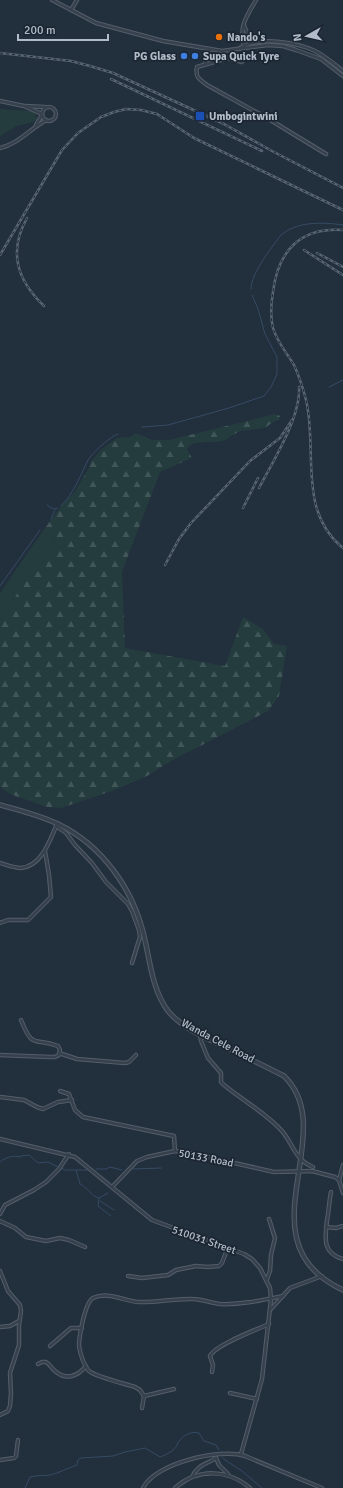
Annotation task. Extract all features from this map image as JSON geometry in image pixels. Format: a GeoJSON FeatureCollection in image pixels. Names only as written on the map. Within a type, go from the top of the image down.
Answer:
{"type":"FeatureCollection","features":[{"type":"Feature","properties":{"kind":"street"},"geometry":{"type":"LineString","coordinates":[[52,0],[84,17],[109,27],[150,38],[210,50],[222,51],[240,49],[258,42],[284,42],[309,48],[323,56],[343,71]]}},
{"type":"Feature","properties":{"kind":"street"},"geometry":{"type":"LineString","coordinates":[[71,10],[77,0]]}},
{"type":"Feature","properties":{"kind":"street"},"geometry":{"type":"LineString","coordinates":[[244,47],[242,34],[244,22],[256,0]]}},
{"type":"Feature","properties":{"kind":"street"},"geometry":{"type":"LineString","coordinates":[[244,22],[248,36],[258,42]]}},
{"type":"Feature","properties":{"kind":"street"},"geometry":{"type":"LineString","coordinates":[[244,47],[268,45],[283,46],[309,53],[321,59],[343,76]]}},
{"type":"Feature","properties":{"kind":"street"},"geometry":{"type":"LineString","coordinates":[[205,65],[210,50]]}},
{"type":"Feature","properties":{"kind":"street"},"geometry":{"type":"LineString","coordinates":[[242,62],[228,58],[197,67],[197,77],[207,85],[273,121],[326,154]]}},
{"type":"Feature","properties":{"kind":"street"},"geometry":{"type":"LineString","coordinates":[[0,101],[24,106],[47,108],[54,110],[56,115],[52,120],[45,120],[17,141],[0,148]]}},
{"type":"Feature","properties":{"kind":"street"},"geometry":{"type":"LineString","coordinates":[[24,106],[42,115],[45,120]]}},
{"type":"Feature","properties":{"kind":"street"},"geometry":{"type":"LineString","coordinates":[[36,126],[43,110],[47,108]]}},
{"type":"Feature","properties":{"kind":"street","name":"Wanda Cele Road"},"geometry":{"type":"LineString","coordinates":[[0,805],[31,814],[71,832],[94,849],[109,865],[121,881],[135,908],[157,988],[163,1003],[177,1020],[200,1035],[270,1069],[295,1083]]}},
{"type":"Feature","properties":{"kind":"street"},"geometry":{"type":"LineString","coordinates":[[0,863],[14,867],[27,867],[35,863],[45,851],[57,825],[66,833],[92,863],[106,882],[128,904],[132,911],[140,937],[132,963]]}},
{"type":"Feature","properties":{"kind":"street"},"geometry":{"type":"LineString","coordinates":[[0,923],[11,920],[28,920],[50,897],[49,875],[45,851]]}},
{"type":"Feature","properties":{"kind":"street"},"geometry":{"type":"LineString","coordinates":[[21,1020],[31,1039],[58,1046],[60,1053]]}},
{"type":"Feature","properties":{"kind":"street"},"geometry":{"type":"LineString","coordinates":[[200,1035],[207,1055],[220,1073],[221,1082],[252,1105],[278,1128],[301,1160],[313,1169],[335,1177],[339,1180]]}},
{"type":"Feature","properties":{"kind":"street"},"geometry":{"type":"LineString","coordinates":[[60,1053],[77,1059],[125,1063],[129,1062],[136,1056]]}},
{"type":"Feature","properties":{"kind":"street"},"geometry":{"type":"LineString","coordinates":[[0,1054],[50,1057],[57,1056],[60,1053]]}},
{"type":"Feature","properties":{"kind":"street"},"geometry":{"type":"LineString","coordinates":[[60,1091],[69,1094],[74,1108],[80,1115],[174,1136],[175,1151]]}},
{"type":"Feature","properties":{"kind":"street"},"geometry":{"type":"LineString","coordinates":[[0,1098],[24,1100],[37,1108],[43,1109],[48,1108],[58,1102],[72,1100]]}},
{"type":"Feature","properties":{"kind":"street","name":"510031 Street"},"geometry":{"type":"LineString","coordinates":[[0,1139],[69,1154],[152,1220],[244,1254],[252,1259],[260,1268],[270,1288],[271,1299],[265,1364],[258,1399],[241,1454]]}},
{"type":"Feature","properties":{"kind":"street","name":"50133 Road"},"geometry":{"type":"LineString","coordinates":[[112,1187],[137,1161],[147,1157],[175,1151],[186,1152],[274,1172],[313,1169]]}},
{"type":"Feature","properties":{"kind":"street"},"geometry":{"type":"LineString","coordinates":[[0,1214],[5,1205],[34,1190],[49,1180],[59,1169],[69,1154]]}},
{"type":"Feature","properties":{"kind":"street"},"geometry":{"type":"LineString","coordinates":[[311,1179],[314,1162]]}},
{"type":"Feature","properties":{"kind":"street"},"geometry":{"type":"LineString","coordinates":[[343,1165],[339,1180],[343,1193]]}},
{"type":"Feature","properties":{"kind":"street"},"geometry":{"type":"LineString","coordinates":[[331,1192],[325,1239],[328,1248],[336,1256],[343,1259]]}},
{"type":"Feature","properties":{"kind":"street"},"geometry":{"type":"LineString","coordinates":[[266,1279],[270,1271],[271,1255],[275,1238],[269,1219]]}},
{"type":"Feature","properties":{"kind":"street"},"geometry":{"type":"LineString","coordinates":[[0,1221],[15,1228],[26,1237],[46,1241],[60,1238],[85,1247]]}},
{"type":"Feature","properties":{"kind":"street"},"geometry":{"type":"LineString","coordinates":[[326,1227],[336,1228],[343,1226]]}},
{"type":"Feature","properties":{"kind":"street"},"geometry":{"type":"LineString","coordinates":[[301,1233],[306,1253],[314,1267],[332,1284],[343,1290]]}},
{"type":"Feature","properties":{"kind":"street"},"geometry":{"type":"LineString","coordinates":[[128,1276],[142,1278],[168,1275],[176,1270],[196,1266],[219,1266],[222,1263],[228,1247]]}},
{"type":"Feature","properties":{"kind":"street"},"geometry":{"type":"LineString","coordinates":[[0,1271],[8,1291],[21,1308],[19,1321],[19,1345],[10,1373],[10,1406],[8,1411],[0,1415]]}},
{"type":"Feature","properties":{"kind":"street"},"geometry":{"type":"LineString","coordinates":[[270,1310],[293,1286],[322,1276]]}},
{"type":"Feature","properties":{"kind":"street"},"geometry":{"type":"LineString","coordinates":[[142,1408],[144,1396],[140,1390],[92,1373],[86,1366],[80,1347],[82,1328],[90,1300],[96,1297],[115,1296],[142,1302],[193,1299],[222,1304],[271,1299],[283,1296]]}},
{"type":"Feature","properties":{"kind":"street"},"geometry":{"type":"LineString","coordinates":[[0,1327],[10,1326],[19,1321]]}},
{"type":"Feature","properties":{"kind":"street"},"geometry":{"type":"LineString","coordinates":[[212,1372],[213,1364],[210,1356],[212,1352],[229,1342],[269,1324]]}},
{"type":"Feature","properties":{"kind":"street"},"geometry":{"type":"LineString","coordinates":[[50,1346],[71,1328],[82,1328]]}},
{"type":"Feature","properties":{"kind":"street"},"geometry":{"type":"LineString","coordinates":[[38,1364],[46,1362],[57,1372],[71,1377],[77,1375],[86,1366]]}},
{"type":"Feature","properties":{"kind":"street"},"geometry":{"type":"LineString","coordinates":[[144,1396],[174,1389]]}},
{"type":"Feature","properties":{"kind":"street"},"geometry":{"type":"LineString","coordinates":[[230,1393],[258,1399]]}},
{"type":"Feature","properties":{"kind":"street"},"geometry":{"type":"LineString","coordinates":[[0,1460],[14,1458],[16,1456],[18,1440]]}},
{"type":"Feature","properties":{"kind":"street"},"geometry":{"type":"LineString","coordinates":[[143,1488],[148,1480],[157,1472],[171,1465],[216,1455],[233,1453],[241,1454],[322,1488]]}},
{"type":"Feature","properties":{"kind":"street"},"geometry":{"type":"LineString","coordinates":[[216,1455],[219,1465],[230,1476]]}},
{"type":"Feature","properties":{"kind":"street"},"geometry":{"type":"LineString","coordinates":[[192,1477],[199,1467],[216,1458]]}},
{"type":"Feature","properties":{"kind":"street"},"geometry":{"type":"LineString","coordinates":[[176,1488],[192,1477],[211,1473],[220,1473],[242,1482],[250,1488]]}},
{"type":"Feature","properties":{"kind":"green space"},"geometry":{"type":"Polygon","coordinates":[[[0,109],[32,111],[35,113],[37,119],[33,122],[17,126],[0,136],[0,109]]]}},
{"type":"Feature","properties":{"kind":"green space"},"geometry":{"type":"Polygon","coordinates":[[[275,414],[280,416],[279,420],[266,427],[241,431],[218,442],[198,442],[190,446],[187,449],[192,458],[160,472],[122,572],[125,648],[225,666],[243,617],[263,629],[274,644],[287,646],[279,696],[268,711],[171,761],[147,776],[112,791],[61,808],[47,807],[10,794],[0,787],[0,621],[22,586],[47,558],[56,539],[42,532],[75,491],[89,468],[91,461],[103,448],[117,438],[130,437],[136,433],[152,440],[169,440],[275,414]]]}},
{"type":"Feature","properties":{"kind":"green space"},"geometry":{"type":"Polygon","coordinates":[[[42,532],[56,539],[47,558],[22,586],[0,621],[0,593],[42,532]]]}},
{"type":"Feature","properties":{"kind":"waterway"},"geometry":{"type":"LineString","coordinates":[[251,289],[254,276],[262,261],[280,236],[286,231],[302,225],[318,223],[343,225]]}},
{"type":"Feature","properties":{"kind":"waterway"},"geometry":{"type":"LineString","coordinates":[[142,427],[168,425],[229,408],[264,396],[271,387],[277,374],[277,357],[265,334],[258,309],[252,295]]}},
{"type":"Feature","properties":{"kind":"waterway"},"geometry":{"type":"LineString","coordinates":[[329,387],[343,380]]}},
{"type":"Feature","properties":{"kind":"waterway"},"geometry":{"type":"LineString","coordinates":[[61,506],[73,490],[90,457],[97,449],[118,434]]}},
{"type":"Feature","properties":{"kind":"waterway"},"geometry":{"type":"LineString","coordinates":[[47,505],[53,509],[58,508]]}},
{"type":"Feature","properties":{"kind":"waterway"},"geometry":{"type":"LineString","coordinates":[[51,519],[55,510]]}},
{"type":"Feature","properties":{"kind":"waterway"},"geometry":{"type":"LineString","coordinates":[[0,586],[40,530]]}},
{"type":"Feature","properties":{"kind":"waterway"},"geometry":{"type":"LineString","coordinates":[[0,1162],[10,1157],[29,1155],[38,1163],[48,1162],[58,1167]]}},
{"type":"Feature","properties":{"kind":"waterway"},"geometry":{"type":"LineString","coordinates":[[96,1169],[106,1169],[110,1167],[122,1170]]}},
{"type":"Feature","properties":{"kind":"waterway"},"geometry":{"type":"LineString","coordinates":[[62,1168],[64,1170],[87,1170]]}},
{"type":"Feature","properties":{"kind":"waterway"},"geometry":{"type":"LineString","coordinates":[[133,1169],[161,1168]]}},
{"type":"Feature","properties":{"kind":"waterway"},"geometry":{"type":"LineString","coordinates":[[76,1170],[80,1184],[94,1195],[99,1198],[108,1193]]}},
{"type":"Feature","properties":{"kind":"waterway"},"geometry":{"type":"LineString","coordinates":[[99,1198],[98,1206],[111,1216]]}},
{"type":"Feature","properties":{"kind":"waterway"},"geometry":{"type":"LineString","coordinates":[[100,1201],[114,1210]]}},
{"type":"Feature","properties":{"kind":"waterway"},"geometry":{"type":"LineString","coordinates":[[25,1488],[30,1477],[57,1473],[77,1465],[78,1460],[81,1458],[113,1456],[145,1448],[160,1457],[176,1447],[178,1442],[185,1435],[191,1433],[199,1433],[204,1441],[216,1445],[219,1450]]}},
{"type":"Feature","properties":{"kind":"waterway"},"geometry":{"type":"LineString","coordinates":[[222,1457],[262,1488]]}},
{"type":"Feature","properties":{"kind":"railway"},"geometry":{"type":"LineString","coordinates":[[0,53],[71,61],[113,73],[224,124],[343,188]]}},
{"type":"Feature","properties":{"kind":"railway"},"geometry":{"type":"LineString","coordinates":[[111,79],[262,151]]}},
{"type":"Feature","properties":{"kind":"railway"},"geometry":{"type":"LineString","coordinates":[[0,255],[62,150],[78,133],[101,117],[126,109],[141,110],[157,114],[194,138],[343,210]]}},
{"type":"Feature","properties":{"kind":"railway"},"geometry":{"type":"LineString","coordinates":[[27,218],[21,230],[18,242],[18,265],[27,286],[44,306]]}},
{"type":"Feature","properties":{"kind":"railway"},"geometry":{"type":"LineString","coordinates":[[343,230],[328,230],[315,233],[303,237],[294,244],[280,265],[272,296],[271,310],[273,328],[280,343],[294,365],[306,400],[309,419],[314,498],[320,516],[329,533],[343,548]]}},
{"type":"Feature","properties":{"kind":"railway"},"geometry":{"type":"LineString","coordinates":[[304,250],[343,275]]}},
{"type":"Feature","properties":{"kind":"railway"},"geometry":{"type":"LineString","coordinates":[[317,253],[343,267]]}},
{"type":"Feature","properties":{"kind":"railway"},"geometry":{"type":"LineString","coordinates":[[259,488],[291,425],[296,412],[299,387]]}},
{"type":"Feature","properties":{"kind":"railway"},"geometry":{"type":"LineString","coordinates":[[165,565],[179,539],[191,523],[250,461],[280,438],[292,420]]}},
{"type":"Feature","properties":{"kind":"railway"},"geometry":{"type":"LineString","coordinates":[[243,508],[258,478]]}},
{"type":"Feature","properties":{"kind":"place","name":"Nando's"},"geometry":{"type":"Point","coordinates":[219,37]}},
{"type":"Feature","properties":{"kind":"place","name":"PG Glass"},"geometry":{"type":"Point","coordinates":[184,56]}},
{"type":"Feature","properties":{"kind":"place","name":"Supa Quick Tyre"},"geometry":{"type":"Point","coordinates":[195,56]}},
{"type":"Feature","properties":{"kind":"place","name":"Umbogintwini"},"geometry":{"type":"Point","coordinates":[200,116]}}]}
